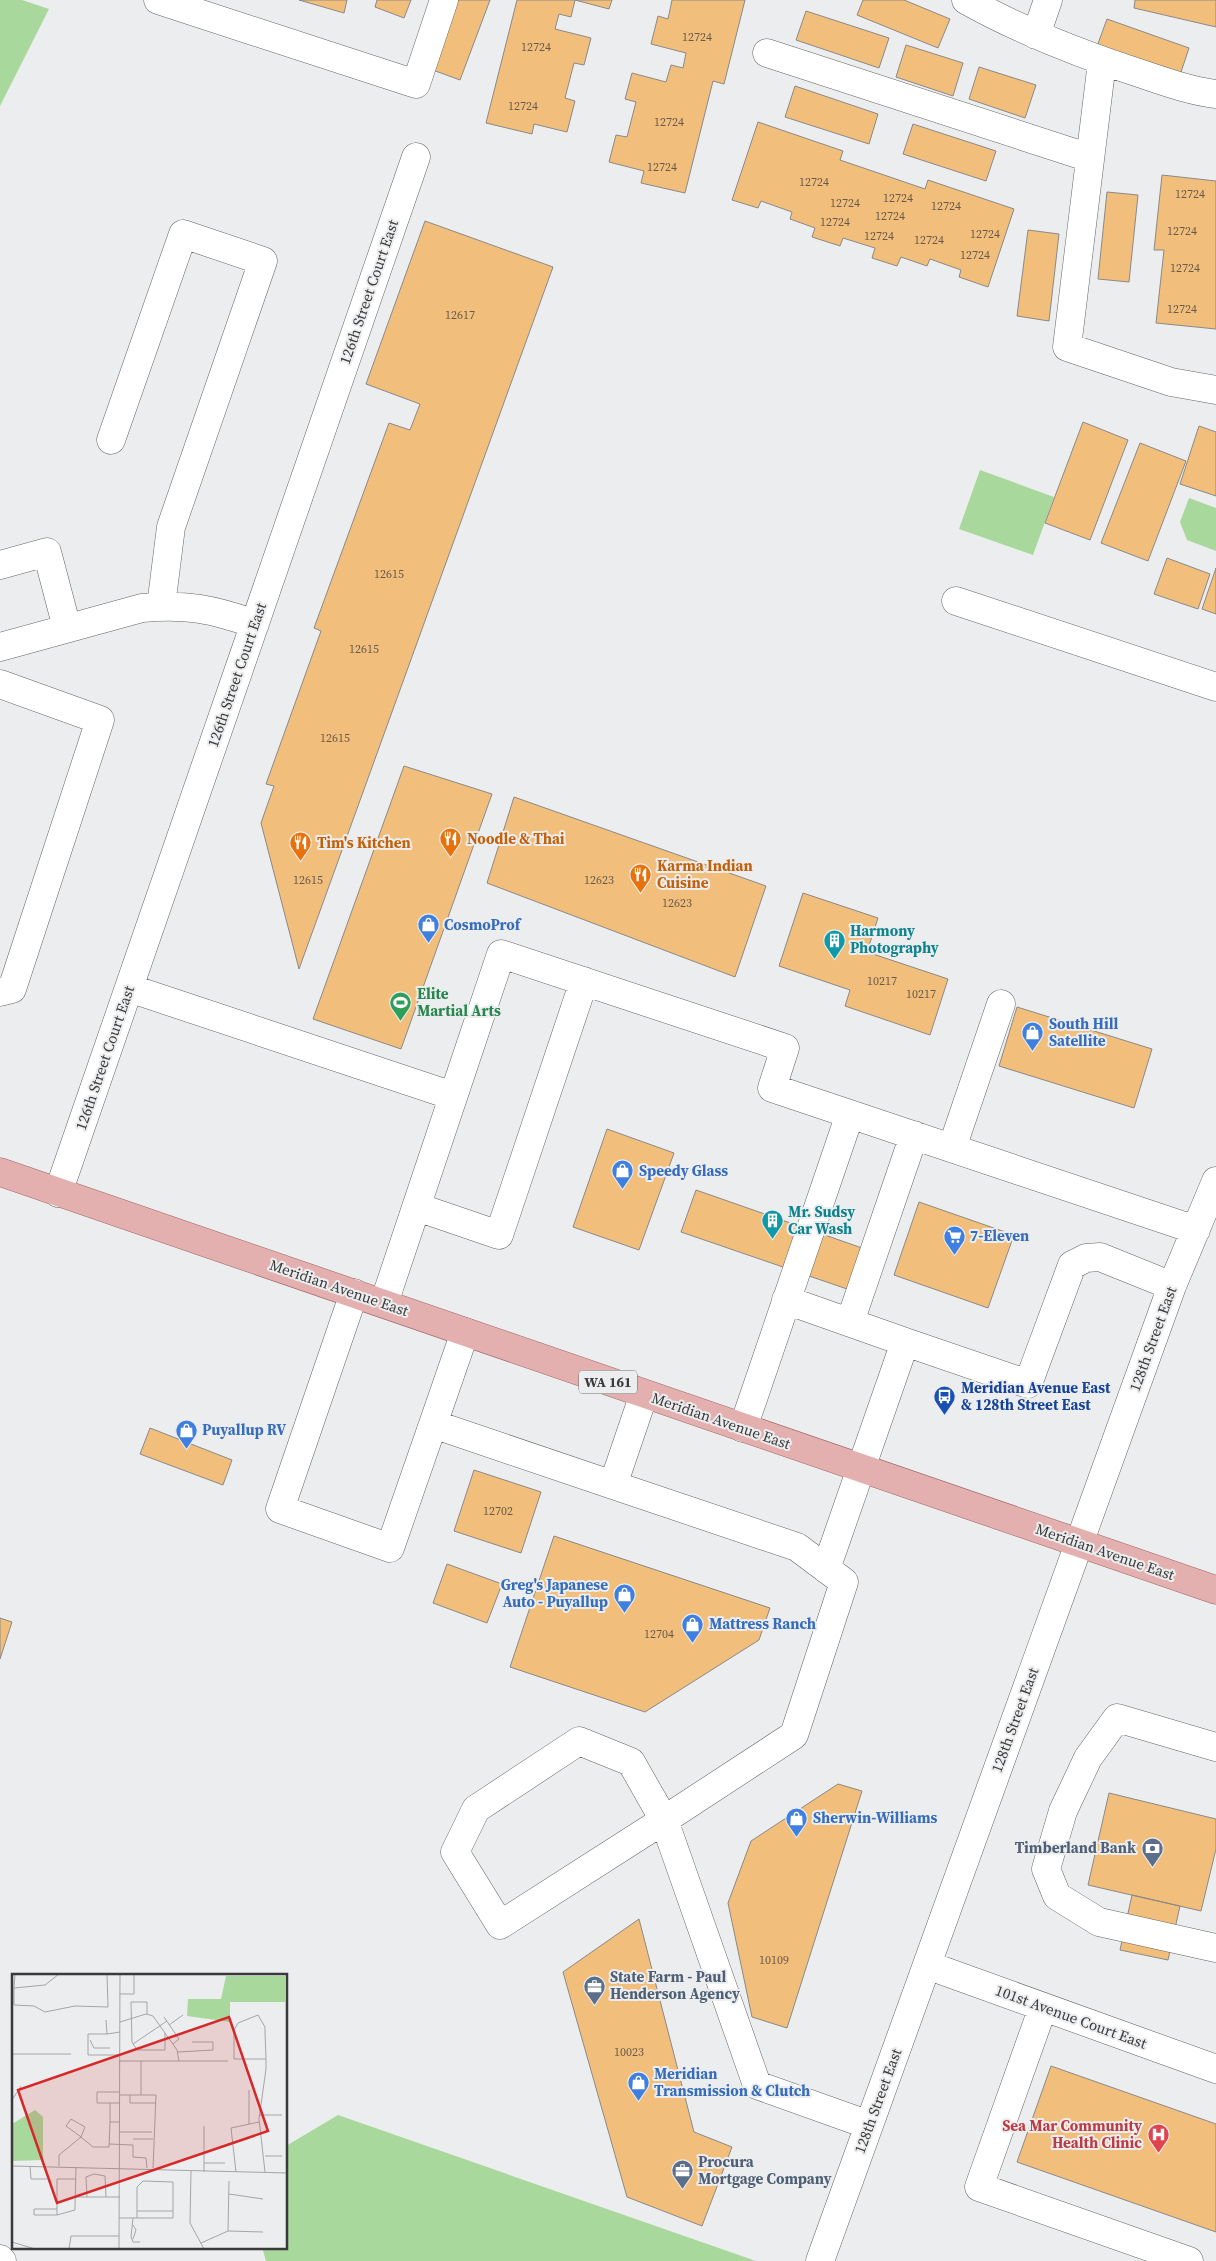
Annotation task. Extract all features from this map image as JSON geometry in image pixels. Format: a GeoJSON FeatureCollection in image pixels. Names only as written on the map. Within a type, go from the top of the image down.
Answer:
{"type":"FeatureCollection","features":[{"type":"Feature","properties":{"kind":"main road","name":"Meridian Avenue East"},"geometry":{"type":"LineString","coordinates":[[1,1175],[58,1192],[384,1303],[1216,1590]]}},
{"type":"Feature","properties":{"kind":"street"},"geometry":{"type":"LineString","coordinates":[[158,0],[416,84],[444,0]]}},
{"type":"Feature","properties":{"kind":"street"},"geometry":{"type":"LineString","coordinates":[[966,0],[1006,22],[1102,62],[1172,84],[1216,94]]}},
{"type":"Feature","properties":{"kind":"street"},"geometry":{"type":"LineString","coordinates":[[1036,35],[1048,0]]}},
{"type":"Feature","properties":{"kind":"street"},"geometry":{"type":"LineString","coordinates":[[767,53],[1090,158]]}},
{"type":"Feature","properties":{"kind":"street"},"geometry":{"type":"LineString","coordinates":[[1102,62],[1067,347],[1171,382],[1216,390]]}},
{"type":"Feature","properties":{"kind":"street","name":"126th Street Court East"},"geometry":{"type":"LineString","coordinates":[[58,1192],[416,157]]}},
{"type":"Feature","properties":{"kind":"street"},"geometry":{"type":"LineString","coordinates":[[110,440],[183,234],[263,261],[171,527],[161,606]]}},
{"type":"Feature","properties":{"kind":"street"},"geometry":{"type":"LineString","coordinates":[[0,565],[47,552],[67,628]]}},
{"type":"Feature","properties":{"kind":"street"},"geometry":{"type":"LineString","coordinates":[[956,601],[1216,687]]}},
{"type":"Feature","properties":{"kind":"street"},"geometry":{"type":"LineString","coordinates":[[0,647],[142,608],[161,606],[215,610],[255,624]]}},
{"type":"Feature","properties":{"kind":"street"},"geometry":{"type":"LineString","coordinates":[[0,684],[100,720],[12,989],[0,992]]}},
{"type":"Feature","properties":{"kind":"street"},"geometry":{"type":"LineString","coordinates":[[384,1303],[501,954],[785,1048],[772,1088],[1196,1230]]}},
{"type":"Feature","properties":{"kind":"street"},"geometry":{"type":"LineString","coordinates":[[417,1207],[499,1235],[584,981]]}},
{"type":"Feature","properties":{"kind":"street"},"geometry":{"type":"LineString","coordinates":[[129,988],[453,1096]]}},
{"type":"Feature","properties":{"kind":"street"},"geometry":{"type":"LineString","coordinates":[[952,1148],[1001,1004]]}},
{"type":"Feature","properties":{"kind":"street"},"geometry":{"type":"LineString","coordinates":[[742,1428],[850,1114]]}},
{"type":"Feature","properties":{"kind":"street"},"geometry":{"type":"LineString","coordinates":[[850,1322],[914,1135]]}},
{"type":"Feature","properties":{"kind":"street","name":"128th Street East"},"geometry":{"type":"LineString","coordinates":[[820,2261],[1172,1286],[1216,1182]]}},
{"type":"Feature","properties":{"kind":"street"},"geometry":{"type":"LineString","coordinates":[[786,1300],[1028,1384],[1072,1265],[1086,1258],[1100,1257],[1172,1286]]}},
{"type":"Feature","properties":{"kind":"street"},"geometry":{"type":"LineString","coordinates":[[354,1293],[280,1509],[390,1548],[465,1332]]}},
{"type":"Feature","properties":{"kind":"street"},"geometry":{"type":"LineString","coordinates":[[826,1569],[905,1342]]}},
{"type":"Feature","properties":{"kind":"street"},"geometry":{"type":"LineString","coordinates":[[613,1485],[644,1394]]}},
{"type":"Feature","properties":{"kind":"street"},"geometry":{"type":"LineString","coordinates":[[433,1424],[797,1547],[844,1582],[794,1735],[664,1820],[500,1925],[455,1852],[476,1809],[579,1741],[631,1762],[664,1820],[756,2085],[869,2125]]}},
{"type":"Feature","properties":{"kind":"street"},"geometry":{"type":"LineString","coordinates":[[1216,1747],[1117,1718],[1088,1758],[1063,1810],[1046,1869],[1057,1896],[1099,1922],[1216,1948]]}},
{"type":"Feature","properties":{"kind":"street","name":"101st Avenue Court East"},"geometry":{"type":"LineString","coordinates":[[927,1965],[1216,2069]]}},
{"type":"Feature","properties":{"kind":"street"},"geometry":{"type":"LineString","coordinates":[[1043,2007],[979,2187],[1189,2261]]}},
{"type":"Feature","properties":{"kind":"green space"},"geometry":{"type":"Polygon","coordinates":[[[0,0],[22,0],[49,9],[0,106],[0,0]]]}},
{"type":"Feature","properties":{"kind":"green space"},"geometry":{"type":"Polygon","coordinates":[[[980,470],[1054,497],[1033,555],[959,529],[980,470]]]}},
{"type":"Feature","properties":{"kind":"green space"},"geometry":{"type":"Polygon","coordinates":[[[1189,498],[1216,508],[1216,551],[1187,540],[1180,522],[1189,498]]]}},
{"type":"Feature","properties":{"kind":"green space"},"geometry":{"type":"Polygon","coordinates":[[[338,2115],[756,2261],[266,2261],[262,2248],[288,2248],[288,2145],[338,2115]]]}},
{"type":"Feature","properties":{"kind":"building"},"geometry":{"type":"Polygon","coordinates":[[[299,0],[347,0],[344,13],[299,0]]]}},
{"type":"Feature","properties":{"kind":"building"},"geometry":{"type":"Polygon","coordinates":[[[377,0],[411,0],[404,18],[375,7],[377,0]]]}},
{"type":"Feature","properties":{"kind":"building"},"geometry":{"type":"Polygon","coordinates":[[[456,0],[490,0],[460,80],[430,69],[456,0]]]}},
{"type":"Feature","properties":{"kind":"building"},"geometry":{"type":"Polygon","coordinates":[[[517,0],[575,0],[571,17],[559,14],[555,29],[591,38],[584,65],[574,63],[565,98],[575,101],[567,132],[534,124],[532,134],[486,123],[517,0]]]}},
{"type":"Feature","properties":{"kind":"building"},"geometry":{"type":"Polygon","coordinates":[[[575,0],[612,0],[609,9],[575,0]]]}},
{"type":"Feature","properties":{"kind":"building"},"geometry":{"type":"Polygon","coordinates":[[[672,0],[745,0],[724,84],[713,81],[685,193],[641,183],[644,171],[609,162],[616,135],[627,137],[636,102],[625,99],[632,73],[666,82],[671,65],[683,68],[686,53],[651,44],[658,16],[668,19],[672,0]]]}},
{"type":"Feature","properties":{"kind":"building"},"geometry":{"type":"Polygon","coordinates":[[[863,0],[904,0],[950,19],[938,48],[857,15],[863,0]]]}},
{"type":"Feature","properties":{"kind":"building"},"geometry":{"type":"Polygon","coordinates":[[[1135,0],[1216,0],[1216,27],[1134,8],[1135,0]]]}},
{"type":"Feature","properties":{"kind":"building"},"geometry":{"type":"Polygon","coordinates":[[[806,11],[889,38],[879,68],[796,40],[806,11]]]}},
{"type":"Feature","properties":{"kind":"building"},"geometry":{"type":"Polygon","coordinates":[[[1107,19],[1189,48],[1179,78],[1096,49],[1107,19]]]}},
{"type":"Feature","properties":{"kind":"building"},"geometry":{"type":"Polygon","coordinates":[[[906,45],[963,63],[953,96],[896,77],[906,45]]]}},
{"type":"Feature","properties":{"kind":"building"},"geometry":{"type":"Polygon","coordinates":[[[979,67],[1036,85],[1025,118],[969,99],[979,67]]]}},
{"type":"Feature","properties":{"kind":"building"},"geometry":{"type":"Polygon","coordinates":[[[795,86],[878,114],[869,144],[785,117],[795,86]]]}},
{"type":"Feature","properties":{"kind":"building"},"geometry":{"type":"Polygon","coordinates":[[[758,122],[843,151],[840,160],[925,189],[928,180],[1014,209],[988,287],[959,277],[961,270],[930,259],[927,266],[901,257],[897,266],[872,258],[875,248],[843,238],[840,246],[812,237],[815,228],[790,219],[792,212],[761,201],[758,208],[732,200],[758,122]]]}},
{"type":"Feature","properties":{"kind":"building"},"geometry":{"type":"Polygon","coordinates":[[[913,124],[996,151],[986,181],[903,154],[913,124]]]}},
{"type":"Feature","properties":{"kind":"building"},"geometry":{"type":"Polygon","coordinates":[[[1162,175],[1216,181],[1216,329],[1156,323],[1164,250],[1154,250],[1162,175]]]}},
{"type":"Feature","properties":{"kind":"building"},"geometry":{"type":"Polygon","coordinates":[[[1107,192],[1138,195],[1129,282],[1098,279],[1107,192]]]}},
{"type":"Feature","properties":{"kind":"building"},"geometry":{"type":"Polygon","coordinates":[[[425,221],[553,267],[299,969],[261,823],[274,786],[266,784],[321,631],[314,628],[389,423],[410,430],[420,404],[366,384],[425,221]]]}},
{"type":"Feature","properties":{"kind":"building"},"geometry":{"type":"Polygon","coordinates":[[[1028,230],[1059,234],[1049,321],[1017,316],[1028,230]]]}},
{"type":"Feature","properties":{"kind":"building"},"geometry":{"type":"Polygon","coordinates":[[[1083,422],[1128,440],[1090,540],[1045,523],[1083,422]]]}},
{"type":"Feature","properties":{"kind":"building"},"geometry":{"type":"Polygon","coordinates":[[[1199,426],[1216,432],[1216,496],[1180,484],[1199,426]]]}},
{"type":"Feature","properties":{"kind":"building"},"geometry":{"type":"Polygon","coordinates":[[[1140,443],[1186,461],[1148,561],[1101,543],[1140,443]]]}},
{"type":"Feature","properties":{"kind":"building"},"geometry":{"type":"Polygon","coordinates":[[[1167,558],[1210,574],[1198,609],[1154,594],[1167,558]]]}},
{"type":"Feature","properties":{"kind":"building"},"geometry":{"type":"Polygon","coordinates":[[[1216,568],[1216,614],[1202,609],[1216,568]]]}},
{"type":"Feature","properties":{"kind":"building"},"geometry":{"type":"Polygon","coordinates":[[[404,766],[492,794],[401,1049],[313,1019],[404,766]]]}},
{"type":"Feature","properties":{"kind":"building"},"geometry":{"type":"Polygon","coordinates":[[[514,797],[766,886],[735,977],[487,883],[514,797]]]}},
{"type":"Feature","properties":{"kind":"building","name":"Harmony Photography"},"geometry":{"type":"Polygon","coordinates":[[[803,893],[878,918],[867,952],[948,979],[930,1035],[845,1006],[850,990],[779,966],[803,893]]]}},
{"type":"Feature","properties":{"kind":"building"},"geometry":{"type":"Polygon","coordinates":[[[1017,1007],[1152,1049],[1134,1108],[999,1066],[1017,1007]]]}},
{"type":"Feature","properties":{"kind":"building","name":"Speedy Glass"},"geometry":{"type":"Polygon","coordinates":[[[607,1129],[674,1153],[639,1250],[573,1227],[607,1129]]]}},
{"type":"Feature","properties":{"kind":"building","name":"Mr. Sudsy Car Wash"},"geometry":{"type":"Polygon","coordinates":[[[696,1190],[862,1248],[847,1289],[681,1232],[696,1190]]]}},
{"type":"Feature","properties":{"kind":"building","name":"7-Eleven"},"geometry":{"type":"Polygon","coordinates":[[[919,1202],[1014,1235],[988,1308],[894,1275],[919,1202]]]}},
{"type":"Feature","properties":{"kind":"building"},"geometry":{"type":"Polygon","coordinates":[[[150,1428],[232,1460],[223,1485],[140,1454],[150,1428]]]}},
{"type":"Feature","properties":{"kind":"building"},"geometry":{"type":"Polygon","coordinates":[[[474,1470],[541,1492],[521,1553],[454,1531],[474,1470]]]}},
{"type":"Feature","properties":{"kind":"building"},"geometry":{"type":"Polygon","coordinates":[[[554,1536],[770,1608],[759,1640],[645,1712],[510,1667],[554,1536]]]}},
{"type":"Feature","properties":{"kind":"building"},"geometry":{"type":"Polygon","coordinates":[[[447,1564],[502,1584],[487,1623],[433,1603],[447,1564]]]}},
{"type":"Feature","properties":{"kind":"building"},"geometry":{"type":"Polygon","coordinates":[[[0,1618],[12,1622],[0,1659],[0,1618]]]}},
{"type":"Feature","properties":{"kind":"building"},"geometry":{"type":"Polygon","coordinates":[[[838,1784],[862,1791],[787,2028],[752,2017],[728,1903],[751,1841],[838,1784]]]}},
{"type":"Feature","properties":{"kind":"building","name":"Timberland Bank"},"geometry":{"type":"Polygon","coordinates":[[[1109,1793],[1216,1819],[1216,1849],[1201,1911],[1088,1885],[1109,1793]]]}},
{"type":"Feature","properties":{"kind":"building"},"geometry":{"type":"Polygon","coordinates":[[[1132,1895],[1180,1906],[1168,1960],[1120,1950],[1132,1895]]]}},
{"type":"Feature","properties":{"kind":"building"},"geometry":{"type":"Polygon","coordinates":[[[639,1919],[694,2132],[732,2147],[702,2226],[627,2197],[563,1972],[639,1919]]]}},
{"type":"Feature","properties":{"kind":"building"},"geometry":{"type":"Polygon","coordinates":[[[1051,2066],[1216,2124],[1216,2232],[1017,2162],[1051,2066]]]}},
{"type":"Feature","properties":{"kind":"place","name":"Noodle & Thai"},"geometry":{"type":"Point","coordinates":[451,858]}},
{"type":"Feature","properties":{"kind":"place","name":"Tim's Kitchen"},"geometry":{"type":"Point","coordinates":[301,862]}},
{"type":"Feature","properties":{"kind":"place","name":"Karma Indian Cuisine"},"geometry":{"type":"Point","coordinates":[641,894]}},
{"type":"Feature","properties":{"kind":"place","name":"CosmoProf"},"geometry":{"type":"Point","coordinates":[428,944]}},
{"type":"Feature","properties":{"kind":"place","name":"Harmony Photography"},"geometry":{"type":"Point","coordinates":[834,959]}},
{"type":"Feature","properties":{"kind":"place","name":"Elite Martial Arts"},"geometry":{"type":"Point","coordinates":[401,1022]}},
{"type":"Feature","properties":{"kind":"place","name":"South Hill Satellite"},"geometry":{"type":"Point","coordinates":[1033,1052]}},
{"type":"Feature","properties":{"kind":"place","name":"Speedy Glass"},"geometry":{"type":"Point","coordinates":[623,1190]}},
{"type":"Feature","properties":{"kind":"place","name":"Mr. Sudsy Car Wash"},"geometry":{"type":"Point","coordinates":[772,1240]}},
{"type":"Feature","properties":{"kind":"place","name":"7-Eleven"},"geometry":{"type":"Point","coordinates":[954,1255]}},
{"type":"Feature","properties":{"kind":"place","name":"Meridian Avenue East & 128th Street East"},"geometry":{"type":"Point","coordinates":[945,1416]}},
{"type":"Feature","properties":{"kind":"place","name":"Puyallup RV"},"geometry":{"type":"Point","coordinates":[186,1449]}},
{"type":"Feature","properties":{"kind":"place","name":"Greg's Japanese Auto - Puyallup"},"geometry":{"type":"Point","coordinates":[624,1613]}},
{"type":"Feature","properties":{"kind":"place","name":"Mattress Ranch"},"geometry":{"type":"Point","coordinates":[693,1643]}},
{"type":"Feature","properties":{"kind":"place","name":"Sherwin-Williams"},"geometry":{"type":"Point","coordinates":[797,1837]}},
{"type":"Feature","properties":{"kind":"place","name":"Timberland Bank"},"geometry":{"type":"Point","coordinates":[1152,1867]}},
{"type":"Feature","properties":{"kind":"place","name":"State Farm - Paul Henderson Agency"},"geometry":{"type":"Point","coordinates":[594,2005]}},
{"type":"Feature","properties":{"kind":"place","name":"Meridian Transmission & Clutch"},"geometry":{"type":"Point","coordinates":[638,2102]}},
{"type":"Feature","properties":{"kind":"place","name":"Sea Mar Community Health Clinic"},"geometry":{"type":"Point","coordinates":[1158,2154]}},
{"type":"Feature","properties":{"kind":"place","name":"Procura Mortgage Company"},"geometry":{"type":"Point","coordinates":[682,2190]}}]}
